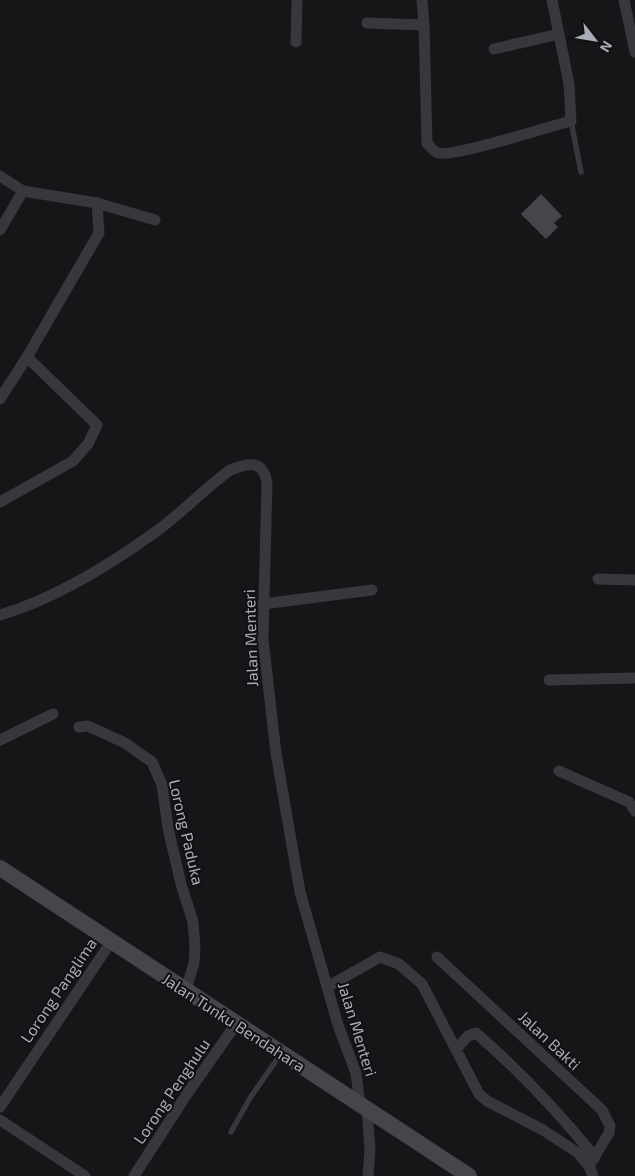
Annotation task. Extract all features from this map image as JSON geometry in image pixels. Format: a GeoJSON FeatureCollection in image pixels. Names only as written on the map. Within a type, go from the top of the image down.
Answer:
{"type":"FeatureCollection","features":[{"type":"Feature","properties":{"kind":"street"},"geometry":{"type":"LineString","coordinates":[[296,42],[297,0]]}},
{"type":"Feature","properties":{"kind":"street"},"geometry":{"type":"LineString","coordinates":[[422,0],[427,143],[440,154],[452,153],[571,121],[569,84],[552,0]]}},
{"type":"Feature","properties":{"kind":"street"},"geometry":{"type":"LineString","coordinates":[[624,0],[635,52]]}},
{"type":"Feature","properties":{"kind":"street"},"geometry":{"type":"LineString","coordinates":[[366,22],[424,25]]}},
{"type":"Feature","properties":{"kind":"street"},"geometry":{"type":"LineString","coordinates":[[494,49],[559,34]]}},
{"type":"Feature","properties":{"kind":"street"},"geometry":{"type":"LineString","coordinates":[[0,176],[23,191],[97,203],[155,220]]}},
{"type":"Feature","properties":{"kind":"street"},"geometry":{"type":"LineString","coordinates":[[0,230],[23,191]]}},
{"type":"Feature","properties":{"kind":"street"},"geometry":{"type":"LineString","coordinates":[[0,399],[27,357],[99,233],[97,203]]}},
{"type":"Feature","properties":{"kind":"street"},"geometry":{"type":"LineString","coordinates":[[0,502],[73,461],[88,444],[97,425],[27,357]]}},
{"type":"Feature","properties":{"kind":"street","name":"Jalan Menteri"},"geometry":{"type":"LineString","coordinates":[[0,616],[54,594],[96,572],[155,532],[230,470],[245,464],[253,464],[266,474],[263,639],[276,753],[300,892],[338,1025],[356,1072],[364,1107],[370,1150],[368,1176]]}},
{"type":"Feature","properties":{"kind":"street"},"geometry":{"type":"LineString","coordinates":[[598,579],[635,580]]}},
{"type":"Feature","properties":{"kind":"street"},"geometry":{"type":"LineString","coordinates":[[263,604],[372,590]]}},
{"type":"Feature","properties":{"kind":"street"},"geometry":{"type":"LineString","coordinates":[[549,680],[635,678]]}},
{"type":"Feature","properties":{"kind":"street"},"geometry":{"type":"LineString","coordinates":[[0,740],[53,714]]}},
{"type":"Feature","properties":{"kind":"street","name":"Lorong Paduka"},"geometry":{"type":"LineString","coordinates":[[78,727],[88,726],[125,743],[152,762],[162,786],[168,828],[181,884],[193,922],[194,963],[186,990]]}},
{"type":"Feature","properties":{"kind":"street"},"geometry":{"type":"LineString","coordinates":[[559,770],[629,802],[635,812]]}},
{"type":"Feature","properties":{"kind":"street","name":"Jalan Tunku Bendahara"},"geometry":{"type":"LineString","coordinates":[[1,870],[469,1176]]}},
{"type":"Feature","properties":{"kind":"street","name":"Lorong Panglima"},"geometry":{"type":"LineString","coordinates":[[0,1107],[111,942]]}},
{"type":"Feature","properties":{"kind":"street"},"geometry":{"type":"LineString","coordinates":[[327,987],[380,957],[399,964],[422,984],[479,1094],[487,1101],[542,1130],[578,1153],[592,1166]]}},
{"type":"Feature","properties":{"kind":"street","name":"Jalan Bakti"},"geometry":{"type":"LineString","coordinates":[[437,957],[602,1110],[610,1126],[609,1133],[592,1166]]}},
{"type":"Feature","properties":{"kind":"street","name":"Lorong Penghulu"},"geometry":{"type":"LineString","coordinates":[[134,1176],[187,1094],[236,1024]]}},
{"type":"Feature","properties":{"kind":"street"},"geometry":{"type":"LineString","coordinates":[[456,1050],[468,1036],[476,1033],[520,1073],[568,1124],[592,1166]]}},
{"type":"Feature","properties":{"kind":"street"},"geometry":{"type":"LineString","coordinates":[[0,1120],[85,1176]]}},
{"type":"Feature","properties":{"kind":"lane"},"geometry":{"type":"LineString","coordinates":[[571,121],[581,172]]}},
{"type":"Feature","properties":{"kind":"lane"},"geometry":{"type":"LineString","coordinates":[[231,1132],[250,1098],[282,1054]]}},
{"type":"Feature","properties":{"kind":"building"},"geometry":{"type":"Polygon","coordinates":[[[541,194],[562,216],[554,223],[558,227],[546,239],[521,214],[541,194]]]}}]}
